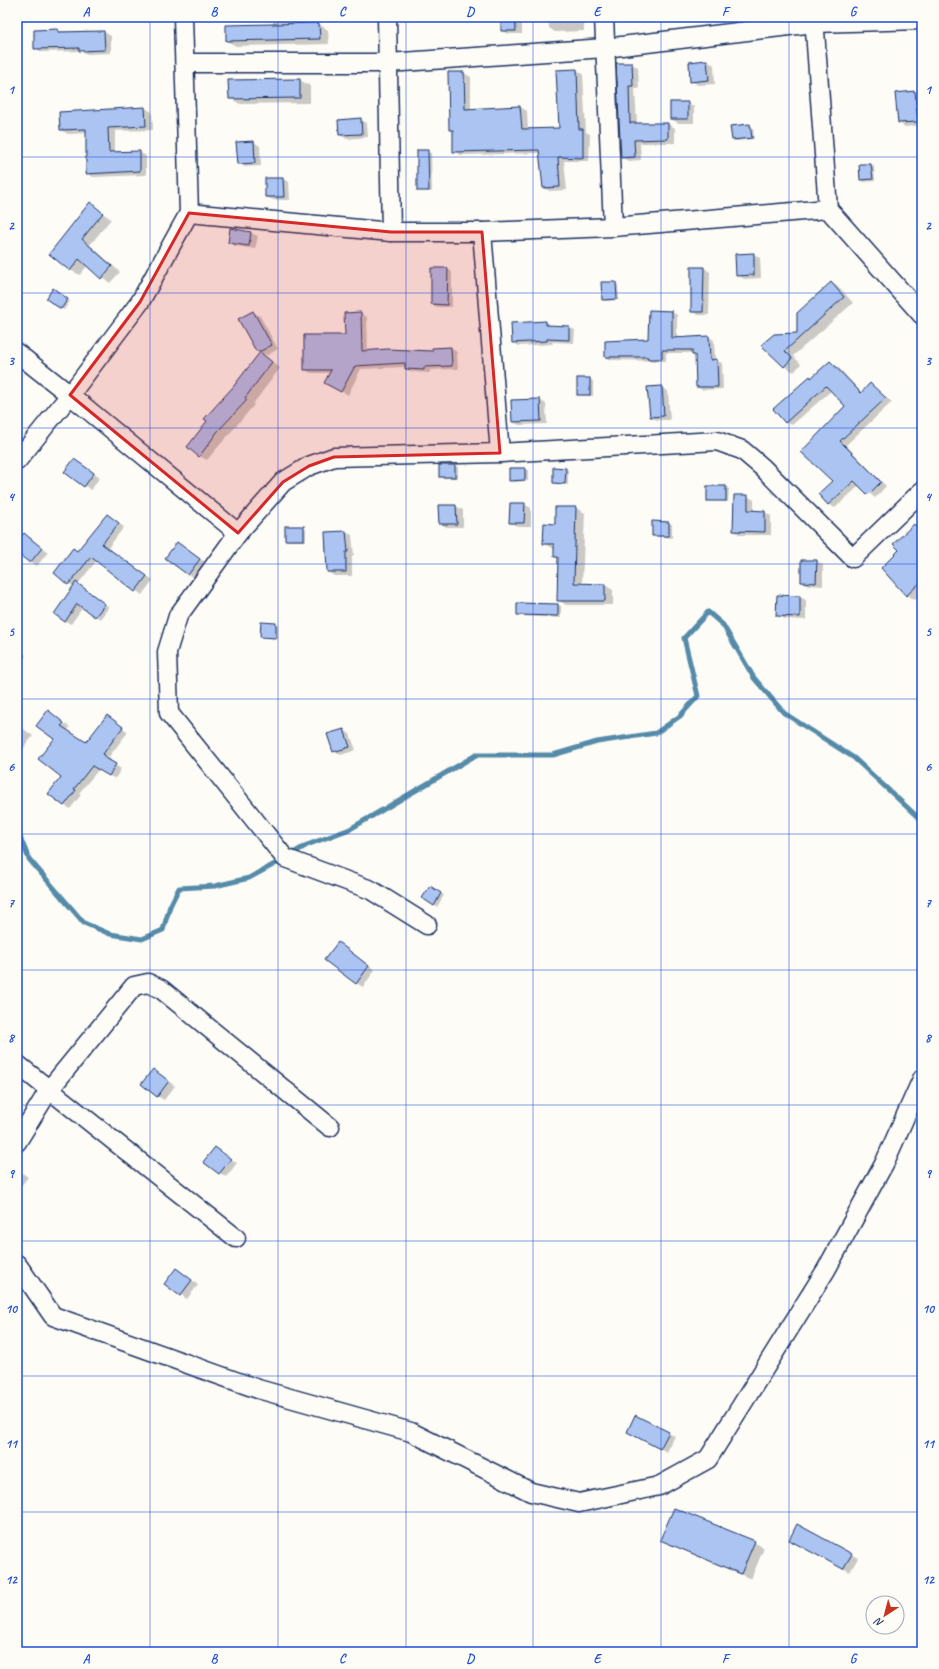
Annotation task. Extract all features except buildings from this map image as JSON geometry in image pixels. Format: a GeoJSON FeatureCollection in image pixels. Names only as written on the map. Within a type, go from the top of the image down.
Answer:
{"type":"FeatureCollection","features":[{"type":"Feature","properties":{"kind":"street"},"geometry":{"type":"LineString","coordinates":[[17,462],[140,302],[190,213],[183,17]]}},
{"type":"Feature","properties":{"kind":"street"},"geometry":{"type":"LineString","coordinates":[[387,17],[391,232]]}},
{"type":"Feature","properties":{"kind":"street"},"geometry":{"type":"LineString","coordinates":[[604,17],[613,227]]}},
{"type":"Feature","properties":{"kind":"street"},"geometry":{"type":"LineString","coordinates":[[185,63],[388,63],[605,48],[814,20],[922,20]]}},
{"type":"Feature","properties":{"kind":"street"},"geometry":{"type":"LineString","coordinates":[[814,20],[828,209],[922,315]]}},
{"type":"Feature","properties":{"kind":"street"},"geometry":{"type":"LineString","coordinates":[[190,213],[391,232],[482,232],[613,227],[828,209]]}},
{"type":"Feature","properties":{"kind":"street"},"geometry":{"type":"LineString","coordinates":[[482,232],[500,454]]}},
{"type":"Feature","properties":{"kind":"street"},"geometry":{"type":"LineString","coordinates":[[17,353],[238,533]]}},
{"type":"Feature","properties":{"kind":"street"},"geometry":{"type":"LineString","coordinates":[[427,925],[371,890],[285,858],[169,713],[167,652],[178,616],[238,533],[283,482],[309,466],[334,457],[500,454],[717,440],[742,450],[762,466],[853,558],[922,491]]}},
{"type":"Feature","properties":{"kind":"street"},"geometry":{"type":"LineString","coordinates":[[17,1142],[49,1090],[134,986],[148,983],[161,989],[330,1127]]}},
{"type":"Feature","properties":{"kind":"street"},"geometry":{"type":"LineString","coordinates":[[17,1064],[236,1238]]}},
{"type":"Feature","properties":{"kind":"street"},"geometry":{"type":"LineString","coordinates":[[17,1264],[53,1316],[258,1389],[411,1432],[531,1492],[579,1503],[659,1486],[708,1459],[826,1270],[884,1164],[922,1079]]}},
{"type":"Feature","properties":{"kind":"highlighted area"},"geometry":{"type":"Polygon","coordinates":[[[189,213],[391,232],[482,232],[500,453],[334,457],[309,466],[283,482],[238,533],[70,395],[140,302],[189,213]]]}},
{"type":"Feature","properties":{"kind":"waterway"},"geometry":{"type":"LineString","coordinates":[[290,855],[307,845],[350,829],[476,755],[553,755],[597,742],[656,733],[680,716],[698,696],[684,638],[708,612],[723,625],[754,678],[784,713],[854,758],[922,821]]}},
{"type":"Feature","properties":{"kind":"waterway"},"geometry":{"type":"LineString","coordinates":[[17,830],[29,859],[84,923],[110,934],[142,939],[163,930],[170,906],[179,888],[215,886],[249,878],[282,860]]}}]}
